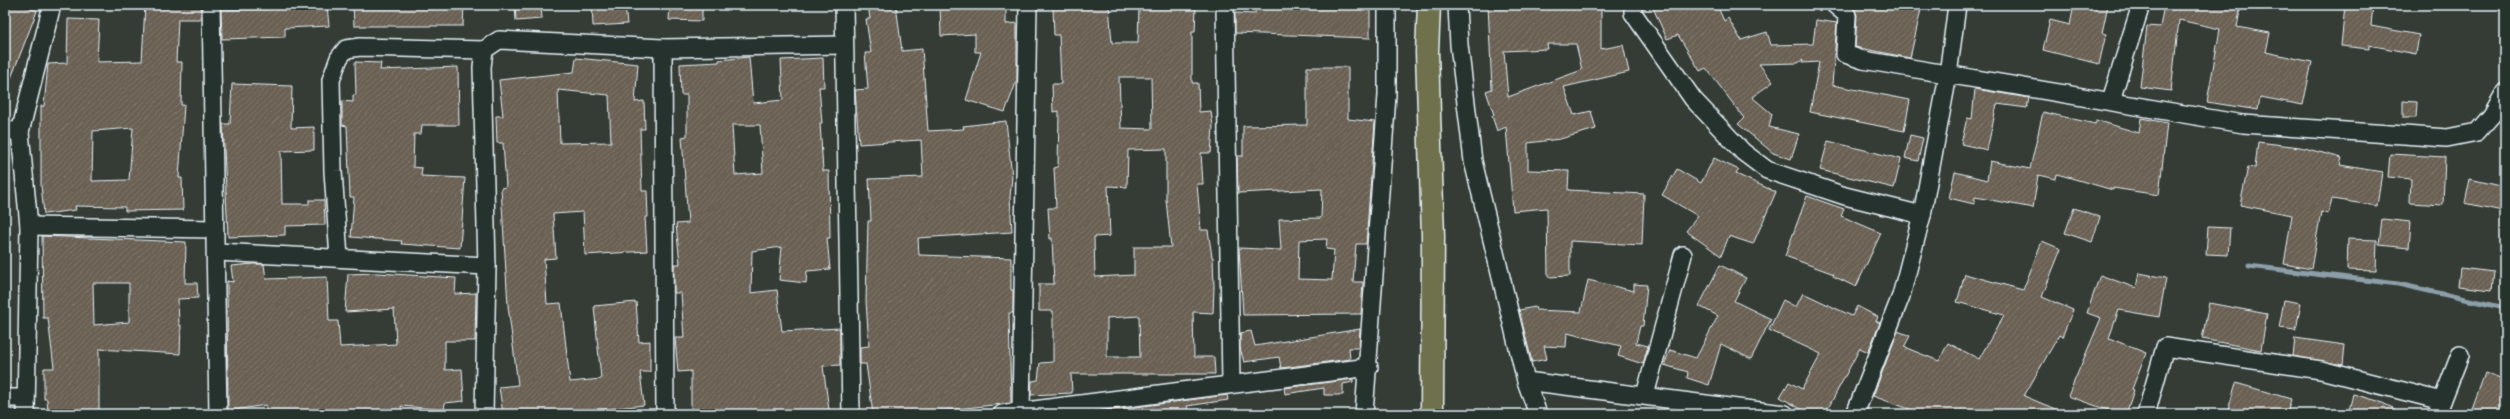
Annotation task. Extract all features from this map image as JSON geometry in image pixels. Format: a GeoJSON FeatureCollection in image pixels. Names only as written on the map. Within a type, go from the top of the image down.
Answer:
{"type":"FeatureCollection","features":[{"type":"Feature","properties":{"kind":"main road"},"geometry":{"type":"LineString","coordinates":[[1428,5],[1427,52],[1433,236],[1432,409]]}},
{"type":"Feature","properties":{"kind":"street"},"geometry":{"type":"LineString","coordinates":[[5,398],[25,406],[29,226],[12,131],[52,5]]}},
{"type":"Feature","properties":{"kind":"street"},"geometry":{"type":"LineString","coordinates":[[211,5],[218,414]]}},
{"type":"Feature","properties":{"kind":"street"},"geometry":{"type":"LineString","coordinates":[[844,5],[843,45],[851,414]]}},
{"type":"Feature","properties":{"kind":"street"},"geometry":{"type":"LineString","coordinates":[[1018,413],[1028,5]]}},
{"type":"Feature","properties":{"kind":"street"},"geometry":{"type":"LineString","coordinates":[[1225,5],[1231,384]]}},
{"type":"Feature","properties":{"kind":"street"},"geometry":{"type":"LineString","coordinates":[[1364,414],[1369,367],[1387,95],[1387,5]]}},
{"type":"Feature","properties":{"kind":"street"},"geometry":{"type":"LineString","coordinates":[[1457,5],[1458,45],[1473,161],[1533,410]]}},
{"type":"Feature","properties":{"kind":"street"},"geometry":{"type":"LineString","coordinates":[[1632,5],[1633,13],[1693,99],[1743,152],[1767,170],[1845,196],[1922,215]]}},
{"type":"Feature","properties":{"kind":"street"},"geometry":{"type":"LineString","coordinates":[[1835,5],[1847,16],[1846,54],[1863,60],[1948,75],[2111,100],[2243,124],[2447,138],[2477,132],[2492,115],[2505,92]]}},
{"type":"Feature","properties":{"kind":"street"},"geometry":{"type":"LineString","coordinates":[[1855,414],[1901,296],[1922,215],[1948,75],[1956,5]]}},
{"type":"Feature","properties":{"kind":"street"},"geometry":{"type":"LineString","coordinates":[[2111,100],[2141,5]]}},
{"type":"Feature","properties":{"kind":"street"},"geometry":{"type":"LineString","coordinates":[[339,258],[333,171],[331,80],[339,58],[346,49],[360,47],[484,50],[499,40],[663,48],[843,45]]}},
{"type":"Feature","properties":{"kind":"street"},"geometry":{"type":"LineString","coordinates":[[663,48],[665,414]]}},
{"type":"Feature","properties":{"kind":"street"},"geometry":{"type":"LineString","coordinates":[[484,50],[482,67],[487,266],[484,414]]}},
{"type":"Feature","properties":{"kind":"street"},"geometry":{"type":"LineString","coordinates":[[29,226],[214,229]]}},
{"type":"Feature","properties":{"kind":"street"},"geometry":{"type":"LineString","coordinates":[[216,252],[487,266]]}},
{"type":"Feature","properties":{"kind":"street"},"geometry":{"type":"LineString","coordinates":[[1645,394],[1683,255]]}},
{"type":"Feature","properties":{"kind":"street"},"geometry":{"type":"LineString","coordinates":[[2146,414],[2166,347],[2321,370],[2440,407],[2460,355]]}},
{"type":"Feature","properties":{"kind":"street"},"geometry":{"type":"LineString","coordinates":[[1002,414],[1369,367]]}},
{"type":"Feature","properties":{"kind":"street"},"geometry":{"type":"LineString","coordinates":[[1526,381],[1645,394],[1785,414]]}},
{"type":"Feature","properties":{"kind":"building"},"geometry":{"type":"Polygon","coordinates":[[[5,5],[22,5],[37,11],[6,91],[5,5]]]}},
{"type":"Feature","properties":{"kind":"building"},"geometry":{"type":"Polygon","coordinates":[[[145,5],[201,5],[201,19],[178,19],[176,62],[182,62],[181,105],[184,105],[179,178],[182,178],[183,210],[125,211],[125,207],[75,206],[76,210],[44,214],[41,185],[41,106],[44,106],[48,64],[67,63],[68,19],[99,20],[97,62],[142,61],[145,5]],[[133,128],[93,131],[92,181],[129,180],[133,128]]]}},
{"type":"Feature","properties":{"kind":"building"},"geometry":{"type":"Polygon","coordinates":[[[327,5],[329,26],[285,28],[285,37],[222,39],[221,10],[270,9],[270,6],[327,5]]]}},
{"type":"Feature","properties":{"kind":"building"},"geometry":{"type":"Polygon","coordinates":[[[353,5],[464,5],[463,26],[354,26],[353,5]]]}},
{"type":"Feature","properties":{"kind":"building"},"geometry":{"type":"Polygon","coordinates":[[[515,5],[541,5],[542,19],[516,21],[515,5]]]}},
{"type":"Feature","properties":{"kind":"building"},"geometry":{"type":"Polygon","coordinates":[[[592,5],[625,5],[627,24],[593,26],[592,5]]]}},
{"type":"Feature","properties":{"kind":"building"},"geometry":{"type":"Polygon","coordinates":[[[670,5],[702,5],[702,21],[669,20],[670,5]]]}},
{"type":"Feature","properties":{"kind":"building"},"geometry":{"type":"Polygon","coordinates":[[[868,5],[896,5],[902,51],[922,49],[928,131],[964,129],[963,126],[1006,121],[1012,177],[1010,197],[1012,232],[918,238],[919,255],[1011,258],[1013,313],[1009,313],[1011,403],[939,411],[939,414],[873,414],[866,364],[860,364],[860,347],[869,346],[866,301],[868,221],[871,221],[869,179],[923,177],[921,140],[859,144],[855,90],[868,89],[865,53],[871,53],[866,19],[870,19],[868,5]]]}},
{"type":"Feature","properties":{"kind":"building"},"geometry":{"type":"Polygon","coordinates":[[[940,5],[1006,5],[1006,24],[1017,23],[1017,80],[1005,112],[966,100],[981,52],[975,52],[975,34],[941,36],[940,5]]]}},
{"type":"Feature","properties":{"kind":"building"},"geometry":{"type":"Polygon","coordinates":[[[1139,5],[1196,7],[1195,32],[1192,32],[1192,83],[1198,83],[1199,112],[1211,111],[1213,127],[1211,153],[1201,153],[1203,184],[1197,184],[1201,230],[1208,230],[1213,257],[1214,287],[1213,313],[1193,312],[1194,357],[1214,357],[1215,374],[1071,374],[1072,393],[1031,395],[1032,381],[1038,380],[1040,363],[1053,362],[1053,311],[1039,311],[1039,284],[1054,284],[1052,238],[1050,239],[1048,208],[1056,208],[1054,168],[1058,167],[1059,111],[1053,112],[1052,84],[1061,84],[1059,35],[1054,35],[1053,8],[1109,6],[1112,43],[1138,43],[1139,5]],[[1119,77],[1121,128],[1152,129],[1151,77],[1119,77]],[[1166,149],[1128,150],[1127,187],[1108,186],[1110,236],[1094,237],[1095,277],[1134,275],[1134,247],[1171,247],[1166,200],[1166,149]],[[1139,316],[1107,318],[1107,357],[1140,357],[1139,316]]]}},
{"type":"Feature","properties":{"kind":"building"},"geometry":{"type":"Polygon","coordinates":[[[1255,5],[1354,8],[1354,5],[1370,5],[1370,38],[1235,33],[1235,13],[1255,14],[1255,5]]]}},
{"type":"Feature","properties":{"kind":"building"},"geometry":{"type":"Polygon","coordinates":[[[1488,5],[1601,5],[1601,49],[1623,45],[1629,72],[1564,87],[1574,115],[1591,111],[1596,129],[1560,139],[1528,143],[1528,170],[1569,171],[1568,190],[1644,194],[1642,245],[1570,241],[1570,276],[1548,277],[1547,208],[1513,211],[1506,127],[1497,131],[1492,116],[1494,115],[1486,91],[1492,89],[1488,5]],[[1547,44],[1548,49],[1504,51],[1508,97],[1582,70],[1576,44],[1547,44]]]}},
{"type":"Feature","properties":{"kind":"building"},"geometry":{"type":"Polygon","coordinates":[[[1661,5],[1717,5],[1724,21],[1728,18],[1741,40],[1767,32],[1771,45],[1813,44],[1816,20],[1837,23],[1832,85],[1910,100],[1904,131],[1810,112],[1819,62],[1802,63],[1803,60],[1798,63],[1759,64],[1773,82],[1752,97],[1772,114],[1769,127],[1799,134],[1791,159],[1773,153],[1738,124],[1744,118],[1706,68],[1700,71],[1678,35],[1667,39],[1653,8],[1661,5]]]}},
{"type":"Feature","properties":{"kind":"building"},"geometry":{"type":"Polygon","coordinates":[[[1851,5],[1922,5],[1910,58],[1855,47],[1857,15],[1851,5]]]}},
{"type":"Feature","properties":{"kind":"building"},"geometry":{"type":"Polygon","coordinates":[[[2074,5],[2108,5],[2102,33],[2106,34],[2099,64],[2043,50],[2050,20],[2070,25],[2074,5]]]}},
{"type":"Feature","properties":{"kind":"building"},"geometry":{"type":"Polygon","coordinates":[[[2164,5],[2241,5],[2237,27],[2270,33],[2266,52],[2312,62],[2303,105],[2260,97],[2258,110],[2207,102],[2220,29],[2179,20],[2171,91],[2140,87],[2147,26],[2160,27],[2164,5]]]}},
{"type":"Feature","properties":{"kind":"building"},"geometry":{"type":"Polygon","coordinates":[[[2345,5],[2373,5],[2371,26],[2419,35],[2416,54],[2369,45],[2369,49],[2341,46],[2345,5]]]}},
{"type":"Feature","properties":{"kind":"building"},"geometry":{"type":"Polygon","coordinates":[[[749,57],[753,103],[783,100],[781,60],[823,58],[824,87],[819,87],[822,123],[820,123],[823,171],[829,171],[830,238],[827,238],[830,269],[807,271],[806,283],[779,280],[782,247],[752,251],[751,293],[777,290],[782,331],[840,328],[840,365],[823,366],[829,410],[799,414],[691,412],[691,371],[678,372],[675,338],[684,338],[681,293],[674,293],[674,264],[680,264],[676,224],[688,223],[682,137],[687,136],[687,95],[681,95],[680,64],[719,62],[719,60],[749,57]],[[732,125],[735,175],[763,173],[760,125],[732,125]]]}},
{"type":"Feature","properties":{"kind":"building"},"geometry":{"type":"Polygon","coordinates":[[[576,58],[638,64],[635,102],[644,101],[645,129],[640,129],[642,191],[647,191],[648,217],[645,217],[647,251],[585,255],[583,212],[553,214],[556,258],[544,259],[547,304],[561,303],[570,382],[601,379],[594,306],[636,302],[639,342],[650,341],[650,372],[640,372],[644,405],[565,414],[503,414],[499,387],[518,385],[508,306],[501,188],[506,187],[503,143],[497,143],[496,116],[503,116],[499,80],[574,72],[576,58]],[[558,90],[560,143],[611,142],[609,95],[558,90]]]}},
{"type":"Feature","properties":{"kind":"building"},"geometry":{"type":"Polygon","coordinates":[[[355,62],[381,63],[380,70],[458,67],[459,125],[422,125],[421,134],[414,134],[413,167],[422,168],[421,176],[465,178],[460,248],[401,244],[402,241],[351,237],[354,197],[350,197],[347,126],[342,125],[342,101],[353,102],[353,95],[356,95],[355,62]]]}},
{"type":"Feature","properties":{"kind":"building"},"geometry":{"type":"Polygon","coordinates":[[[1307,67],[1348,67],[1348,119],[1375,122],[1366,244],[1356,244],[1353,282],[1363,282],[1361,314],[1243,315],[1239,248],[1281,250],[1279,219],[1321,218],[1322,189],[1238,193],[1237,156],[1243,156],[1243,126],[1307,125],[1307,67]],[[1327,239],[1299,240],[1298,279],[1332,280],[1334,250],[1326,249],[1327,239]]]}},
{"type":"Feature","properties":{"kind":"building"},"geometry":{"type":"Polygon","coordinates":[[[232,84],[292,86],[291,128],[314,127],[314,150],[281,151],[282,204],[309,204],[309,200],[324,200],[325,225],[285,226],[285,235],[228,237],[223,124],[230,124],[232,84]]]}},
{"type":"Feature","properties":{"kind":"building"},"geometry":{"type":"Polygon","coordinates":[[[1975,89],[2029,98],[2027,108],[1997,104],[1987,150],[1961,144],[1967,118],[1972,119],[1975,89]]]}},
{"type":"Feature","properties":{"kind":"building"},"geometry":{"type":"Polygon","coordinates":[[[2403,101],[2417,102],[2416,118],[2403,118],[2403,101]]]}},
{"type":"Feature","properties":{"kind":"building"},"geometry":{"type":"Polygon","coordinates":[[[2043,112],[2095,124],[2096,120],[2139,133],[2141,118],[2167,123],[2159,195],[2113,188],[2113,190],[2057,174],[2056,179],[2038,175],[2033,208],[1975,197],[1974,204],[1949,198],[1955,172],[1987,180],[1990,161],[2030,169],[2043,112]]]}},
{"type":"Feature","properties":{"kind":"building"},"geometry":{"type":"Polygon","coordinates":[[[1910,135],[1923,138],[1918,161],[1905,158],[1910,135]]]}},
{"type":"Feature","properties":{"kind":"building"},"geometry":{"type":"Polygon","coordinates":[[[1828,141],[1901,159],[1894,188],[1820,170],[1828,141]]]}},
{"type":"Feature","properties":{"kind":"building"},"geometry":{"type":"Polygon","coordinates":[[[2258,142],[2300,147],[2342,158],[2340,165],[2382,172],[2377,206],[2332,199],[2328,214],[2321,212],[2311,269],[2284,264],[2292,215],[2240,205],[2248,167],[2255,168],[2258,142]]]}},
{"type":"Feature","properties":{"kind":"building"},"geometry":{"type":"Polygon","coordinates":[[[2390,154],[2445,157],[2443,205],[2410,203],[2411,179],[2388,177],[2390,154]]]}},
{"type":"Feature","properties":{"kind":"building"},"geometry":{"type":"Polygon","coordinates":[[[1714,158],[1739,170],[1736,174],[1776,192],[1753,244],[1729,236],[1721,256],[1686,231],[1698,216],[1662,195],[1677,169],[1701,183],[1714,158]]]}},
{"type":"Feature","properties":{"kind":"building"},"geometry":{"type":"Polygon","coordinates":[[[2470,179],[2505,187],[2502,211],[2465,203],[2470,179]]]}},
{"type":"Feature","properties":{"kind":"building"},"geometry":{"type":"Polygon","coordinates":[[[1807,196],[1844,209],[1841,216],[1881,233],[1856,287],[1833,276],[1834,274],[1785,256],[1807,196]]]}},
{"type":"Feature","properties":{"kind":"building"},"geometry":{"type":"Polygon","coordinates":[[[2074,208],[2100,217],[2092,242],[2065,233],[2074,208]]]}},
{"type":"Feature","properties":{"kind":"building"},"geometry":{"type":"Polygon","coordinates":[[[2382,219],[2411,222],[2409,248],[2379,245],[2382,219]]]}},
{"type":"Feature","properties":{"kind":"building"},"geometry":{"type":"Polygon","coordinates":[[[2208,227],[2230,228],[2228,255],[2206,254],[2208,227]]]}},
{"type":"Feature","properties":{"kind":"building"},"geometry":{"type":"Polygon","coordinates":[[[42,236],[186,242],[185,283],[197,283],[198,298],[178,299],[179,325],[181,325],[180,354],[99,349],[99,414],[48,414],[47,399],[44,399],[44,368],[54,368],[48,318],[43,318],[42,236]],[[93,283],[94,325],[129,322],[129,283],[93,283]]]}},
{"type":"Feature","properties":{"kind":"building"},"geometry":{"type":"Polygon","coordinates":[[[2348,239],[2377,240],[2376,271],[2347,270],[2348,239]]]}},
{"type":"Feature","properties":{"kind":"building"},"geometry":{"type":"Polygon","coordinates":[[[2042,241],[2061,249],[2042,297],[2073,310],[2062,337],[2059,335],[2024,396],[2067,414],[1923,414],[1873,396],[1898,331],[1910,336],[1904,347],[1939,361],[1948,343],[1979,359],[2004,315],[1957,302],[1965,274],[2023,290],[2042,241]]]}},
{"type":"Feature","properties":{"kind":"building"},"geometry":{"type":"Polygon","coordinates":[[[264,264],[266,279],[327,277],[329,321],[338,321],[340,347],[396,344],[394,309],[345,312],[348,274],[377,273],[456,278],[455,294],[476,293],[475,341],[445,341],[445,370],[462,369],[464,401],[445,403],[444,410],[401,406],[402,414],[266,414],[266,405],[228,411],[227,281],[233,282],[231,266],[264,264]]]}},
{"type":"Feature","properties":{"kind":"building"},"geometry":{"type":"Polygon","coordinates":[[[1720,265],[1746,278],[1734,301],[1771,319],[1751,359],[1721,344],[1709,385],[1687,378],[1688,372],[1664,365],[1670,350],[1696,358],[1718,316],[1699,306],[1720,265]]]}},
{"type":"Feature","properties":{"kind":"building"},"geometry":{"type":"Polygon","coordinates":[[[2460,268],[2494,272],[2492,290],[2458,286],[2460,268]]]}},
{"type":"Feature","properties":{"kind":"building"},"geometry":{"type":"Polygon","coordinates":[[[2139,273],[2166,278],[2159,317],[2119,310],[2109,338],[2146,353],[2132,389],[2134,390],[2126,414],[2119,414],[2068,396],[2101,318],[2087,313],[2100,275],[2136,288],[2139,273]]]}},
{"type":"Feature","properties":{"kind":"building"},"geometry":{"type":"Polygon","coordinates":[[[1588,280],[1634,291],[1634,284],[1647,285],[1643,326],[1640,326],[1636,343],[1648,346],[1643,364],[1618,356],[1621,346],[1567,333],[1566,347],[1544,346],[1547,359],[1532,362],[1519,310],[1535,307],[1536,310],[1581,312],[1588,280]]]}},
{"type":"Feature","properties":{"kind":"building"},"geometry":{"type":"Polygon","coordinates":[[[1803,293],[1852,316],[1857,306],[1878,317],[1876,321],[1880,323],[1868,352],[1860,348],[1825,414],[1815,414],[1801,409],[1780,397],[1789,382],[1802,389],[1821,354],[1769,330],[1783,300],[1796,307],[1803,293]]]}},
{"type":"Feature","properties":{"kind":"building"},"geometry":{"type":"Polygon","coordinates":[[[2284,300],[2301,303],[2296,330],[2279,328],[2284,300]]]}},
{"type":"Feature","properties":{"kind":"building"},"geometry":{"type":"Polygon","coordinates":[[[2209,303],[2267,314],[2261,350],[2202,339],[2209,303]]]}},
{"type":"Feature","properties":{"kind":"building"},"geometry":{"type":"Polygon","coordinates":[[[1360,329],[1359,348],[1349,348],[1350,359],[1281,368],[1279,357],[1244,362],[1240,348],[1240,333],[1251,331],[1255,346],[1360,329]]]}},
{"type":"Feature","properties":{"kind":"building"},"geometry":{"type":"Polygon","coordinates":[[[2295,338],[2345,345],[2343,365],[2293,356],[2295,338]]]}},
{"type":"Feature","properties":{"kind":"building"},"geometry":{"type":"Polygon","coordinates":[[[2485,373],[2505,381],[2505,404],[2501,414],[2470,414],[2485,373]]]}},
{"type":"Feature","properties":{"kind":"building"},"geometry":{"type":"Polygon","coordinates":[[[1353,379],[1353,382],[1343,384],[1343,395],[1324,395],[1324,388],[1285,394],[1284,388],[1353,379]]]}},
{"type":"Feature","properties":{"kind":"building"},"geometry":{"type":"Polygon","coordinates":[[[2236,383],[2291,399],[2287,414],[2240,414],[2228,410],[2236,383]]]}},
{"type":"Feature","properties":{"kind":"building"},"geometry":{"type":"Polygon","coordinates":[[[2353,394],[2378,401],[2406,414],[2348,414],[2353,394]]]}},
{"type":"Feature","properties":{"kind":"building"},"geometry":{"type":"Polygon","coordinates":[[[1227,395],[1228,400],[1187,406],[1189,414],[1106,414],[1105,411],[1227,395]]]}},
{"type":"Feature","properties":{"kind":"waterway"},"geometry":{"type":"LineString","coordinates":[[2249,266],[2398,284],[2505,308]]}}]}
